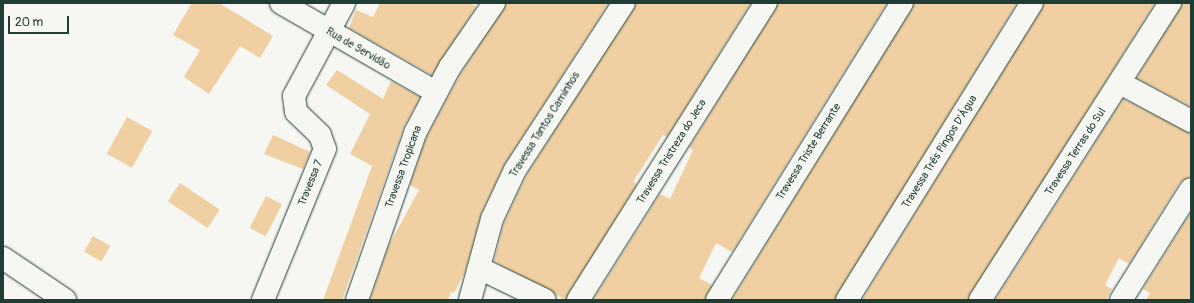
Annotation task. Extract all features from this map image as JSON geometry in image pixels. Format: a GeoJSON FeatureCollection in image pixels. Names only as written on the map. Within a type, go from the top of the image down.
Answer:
{"type":"FeatureCollection","features":[{"type":"Feature","properties":{"kind":"street","name":"Rua de Servidão"},"geometry":{"type":"LineString","coordinates":[[281,3],[329,33],[436,92]]}},
{"type":"Feature","properties":{"kind":"street","name":"Travessa 7"},"geometry":{"type":"LineString","coordinates":[[263,300],[325,149],[320,135],[296,112],[294,96],[344,3]]}},
{"type":"Feature","properties":{"kind":"street","name":"Travessa Tropicana"},"geometry":{"type":"LineString","coordinates":[[357,300],[415,132],[436,92],[494,3]]}},
{"type":"Feature","properties":{"kind":"street","name":"Travessa Tantos Caminhos"},"geometry":{"type":"LineString","coordinates":[[470,300],[492,219],[515,170],[624,3]]}},
{"type":"Feature","properties":{"kind":"street","name":"Travessa Tristreza do Jeca"},"geometry":{"type":"LineString","coordinates":[[578,300],[766,3]]}},
{"type":"Feature","properties":{"kind":"street","name":"Travessa Triste Berrante"},"geometry":{"type":"LineString","coordinates":[[717,300],[902,3]]}},
{"type":"Feature","properties":{"kind":"street","name":"Travessa Três Pingos D'Água"},"geometry":{"type":"LineString","coordinates":[[847,300],[1032,3]]}},
{"type":"Feature","properties":{"kind":"street","name":"Travessa Terras do Sul"},"geometry":{"type":"LineString","coordinates":[[980,300],[1170,3]]}},
{"type":"Feature","properties":{"kind":"street"},"geometry":{"type":"LineString","coordinates":[[1120,83],[1191,121]]}},
{"type":"Feature","properties":{"kind":"street"},"geometry":{"type":"LineString","coordinates":[[1121,300],[1191,190]]}},
{"type":"Feature","properties":{"kind":"street"},"geometry":{"type":"LineString","coordinates":[[3,258],[65,300]]}},
{"type":"Feature","properties":{"kind":"street"},"geometry":{"type":"LineString","coordinates":[[479,268],[545,300]]}},
{"type":"Feature","properties":{"kind":"building"},"geometry":{"type":"Polygon","coordinates":[[[192,3],[219,3],[273,36],[260,58],[240,46],[209,94],[184,77],[200,50],[173,35],[192,3]]]}},
{"type":"Feature","properties":{"kind":"building"},"geometry":{"type":"Polygon","coordinates":[[[380,3],[471,3],[476,7],[432,75],[349,28],[356,10],[373,17],[380,3]]]}},
{"type":"Feature","properties":{"kind":"building"},"geometry":{"type":"Polygon","coordinates":[[[506,3],[609,3],[504,165],[481,214],[465,272],[454,293],[451,292],[448,300],[370,300],[389,245],[419,190],[410,185],[426,138],[461,73],[506,3]]]}},
{"type":"Feature","properties":{"kind":"building"},"geometry":{"type":"Polygon","coordinates":[[[636,3],[751,3],[667,137],[663,135],[633,182],[637,184],[566,300],[494,261],[504,223],[526,176],[636,3]]]}},
{"type":"Feature","properties":{"kind":"building"},"geometry":{"type":"Polygon","coordinates":[[[778,3],[887,3],[732,252],[716,243],[699,278],[712,285],[705,300],[593,300],[660,194],[670,199],[693,150],[689,148],[778,3]]]}},
{"type":"Feature","properties":{"kind":"building"},"geometry":{"type":"Polygon","coordinates":[[[914,3],[1017,3],[835,300],[732,300],[914,3]]]}},
{"type":"Feature","properties":{"kind":"building"},"geometry":{"type":"Polygon","coordinates":[[[1044,3],[1155,3],[968,300],[862,300],[1044,3]]]}},
{"type":"Feature","properties":{"kind":"building"},"geometry":{"type":"Polygon","coordinates":[[[1182,3],[1191,3],[1191,107],[1137,78],[1182,3]]]}},
{"type":"Feature","properties":{"kind":"building"},"geometry":{"type":"Polygon","coordinates":[[[337,70],[383,99],[391,81],[420,97],[403,129],[342,300],[323,300],[372,166],[350,154],[370,114],[326,85],[337,70]]]}},
{"type":"Feature","properties":{"kind":"building"},"geometry":{"type":"Polygon","coordinates":[[[1123,99],[1191,133],[1191,177],[1180,182],[1129,264],[1119,258],[1105,285],[1112,289],[1106,300],[995,300],[1123,99]]]}},
{"type":"Feature","properties":{"kind":"building"},"geometry":{"type":"Polygon","coordinates":[[[127,117],[152,131],[132,168],[107,154],[127,117]]]}},
{"type":"Feature","properties":{"kind":"building"},"geometry":{"type":"Polygon","coordinates":[[[273,135],[310,152],[303,169],[264,154],[273,135]]]}},
{"type":"Feature","properties":{"kind":"building"},"geometry":{"type":"Polygon","coordinates":[[[180,183],[220,210],[207,228],[168,201],[180,183]]]}},
{"type":"Feature","properties":{"kind":"building"},"geometry":{"type":"Polygon","coordinates":[[[266,196],[282,204],[266,236],[250,228],[266,196]]]}},
{"type":"Feature","properties":{"kind":"building"},"geometry":{"type":"Polygon","coordinates":[[[1191,212],[1191,300],[1146,300],[1150,293],[1143,289],[1191,212]]]}},
{"type":"Feature","properties":{"kind":"building"},"geometry":{"type":"Polygon","coordinates":[[[93,236],[110,246],[101,262],[84,252],[93,236]]]}}]}
